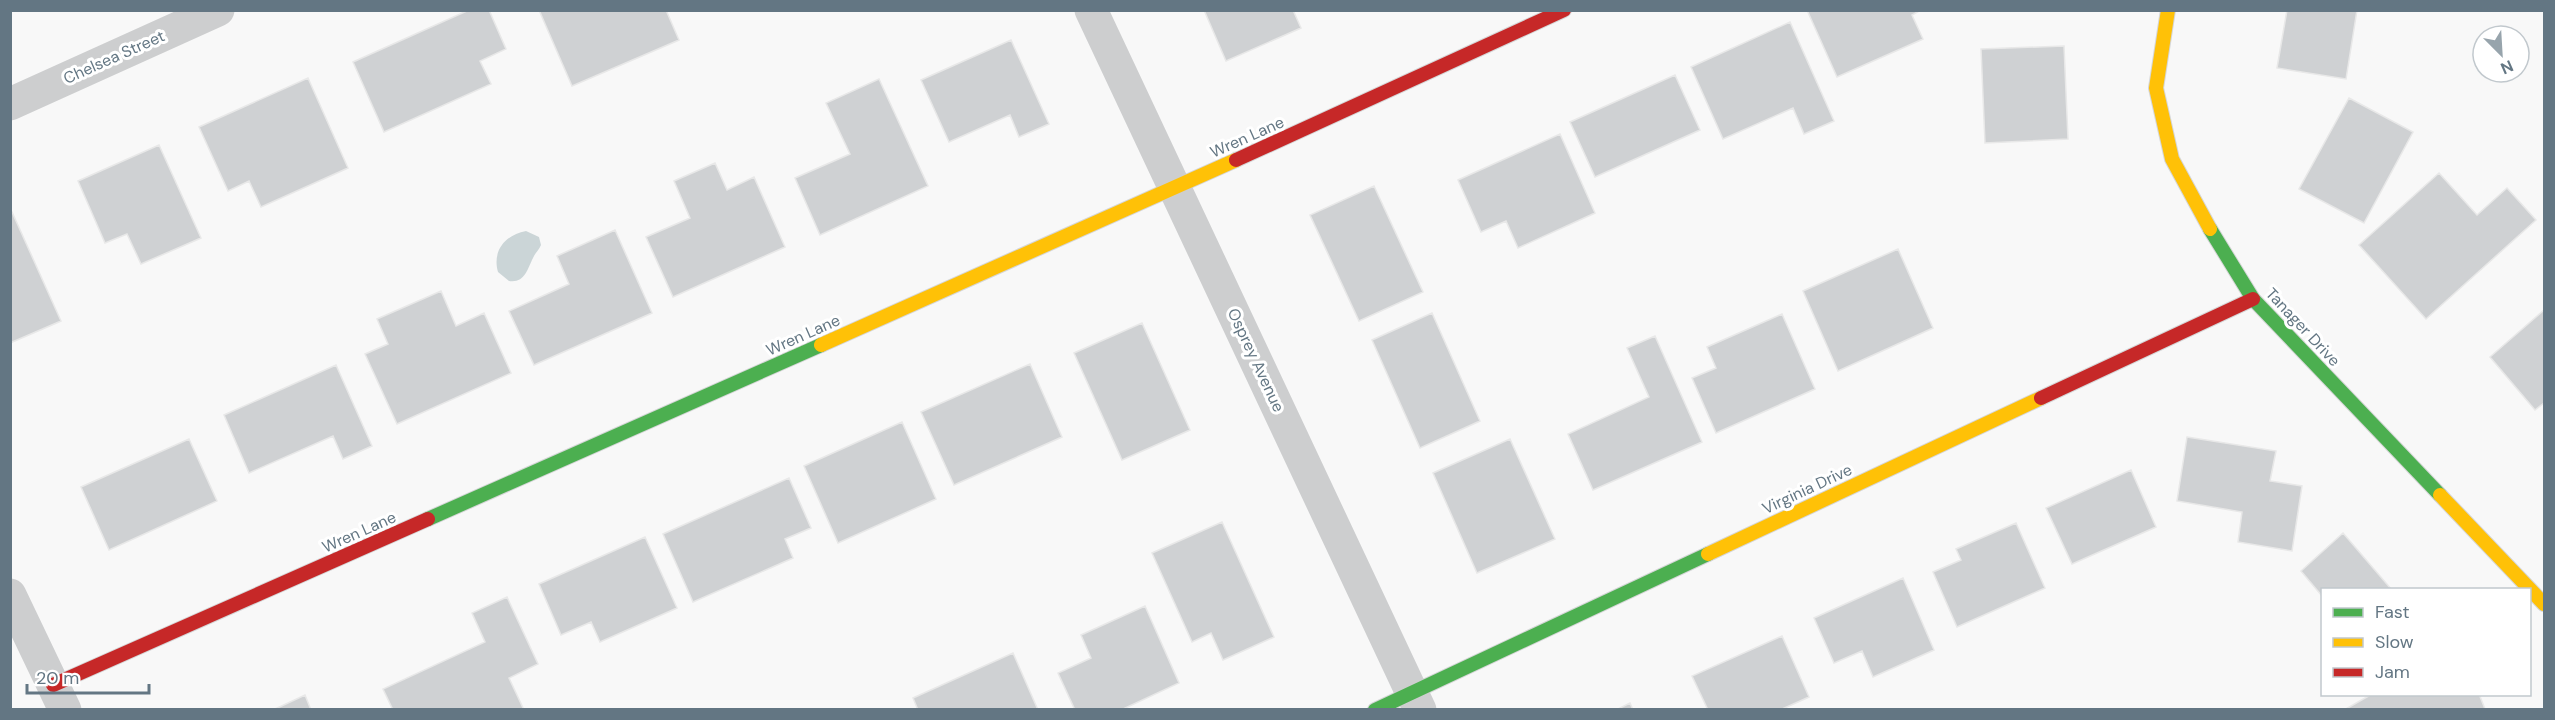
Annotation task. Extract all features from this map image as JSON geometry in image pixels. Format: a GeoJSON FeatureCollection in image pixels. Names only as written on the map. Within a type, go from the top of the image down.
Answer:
{"type":"FeatureCollection","features":[{"type":"Feature","properties":{"kind":"street","name":"Chelsea Street"},"geometry":{"type":"LineString","coordinates":[[10,104],[218,10]]}},
{"type":"Feature","properties":{"kind":"street","name":"Osprey Avenue"},"geometry":{"type":"LineString","coordinates":[[1091,10],[1416,701]]}},
{"type":"Feature","properties":{"kind":"street","name":"Wren Lane"},"geometry":{"type":"LineString","coordinates":[[59,697],[1564,10]]}},
{"type":"Feature","properties":{"kind":"street","name":"Tanager Drive"},"geometry":{"type":"LineString","coordinates":[[2168,10],[2156,88],[2172,159],[2209,228],[2253,299],[2529,588]]}},
{"type":"Feature","properties":{"kind":"street","name":"Virginia Drive"},"geometry":{"type":"LineString","coordinates":[[1375,710],[1416,701],[2253,299]]}},
{"type":"Feature","properties":{"kind":"street","name":"Tanager Drive"},"geometry":{"type":"LineString","coordinates":[[2531,590],[2544,604]]}},
{"type":"Feature","properties":{"kind":"street"},"geometry":{"type":"LineString","coordinates":[[10,594],[59,697]]}},
{"type":"Feature","properties":{"kind":"shaded area"},"geometry":{"type":"Polygon","coordinates":[[[526,231],[539,237],[541,245],[525,275],[519,280],[509,281],[498,272],[499,251],[506,240],[526,231]]]}},
{"type":"Feature","properties":{"kind":"building"},"geometry":{"type":"Polygon","coordinates":[[[469,10],[489,10],[506,49],[480,61],[491,84],[384,132],[353,62],[469,10]]]}},
{"type":"Feature","properties":{"kind":"building"},"geometry":{"type":"Polygon","coordinates":[[[539,10],[666,10],[679,40],[572,86],[539,10]]]}},
{"type":"Feature","properties":{"kind":"building"},"geometry":{"type":"Polygon","coordinates":[[[1204,10],[1293,10],[1301,28],[1226,61],[1204,10]]]}},
{"type":"Feature","properties":{"kind":"building"},"geometry":{"type":"Polygon","coordinates":[[[1807,10],[1921,10],[1912,15],[1923,39],[1837,77],[1807,10]]]}},
{"type":"Feature","properties":{"kind":"building"},"geometry":{"type":"Polygon","coordinates":[[[2287,10],[2357,10],[2346,79],[2277,68],[2287,10]]]}},
{"type":"Feature","properties":{"kind":"building"},"geometry":{"type":"Polygon","coordinates":[[[1790,22],[1834,121],[1804,134],[1793,108],[1723,139],[1691,67],[1790,22]]]}},
{"type":"Feature","properties":{"kind":"building"},"geometry":{"type":"Polygon","coordinates":[[[1011,40],[1049,124],[1019,137],[1010,115],[949,142],[921,80],[1011,40]]]}},
{"type":"Feature","properties":{"kind":"building"},"geometry":{"type":"Polygon","coordinates":[[[2064,46],[2068,139],[1985,143],[1981,49],[2064,46]]]}},
{"type":"Feature","properties":{"kind":"building"},"geometry":{"type":"Polygon","coordinates":[[[1675,75],[1700,130],[1595,177],[1570,122],[1675,75]]]}},
{"type":"Feature","properties":{"kind":"building"},"geometry":{"type":"Polygon","coordinates":[[[308,78],[348,168],[261,207],[249,181],[228,191],[199,127],[308,78]]]}},
{"type":"Feature","properties":{"kind":"building"},"geometry":{"type":"Polygon","coordinates":[[[879,79],[928,186],[820,235],[795,178],[850,154],[826,103],[879,79]]]}},
{"type":"Feature","properties":{"kind":"building"},"geometry":{"type":"Polygon","coordinates":[[[2349,98],[2413,132],[2364,223],[2299,189],[2349,98]]]}},
{"type":"Feature","properties":{"kind":"building"},"geometry":{"type":"Polygon","coordinates":[[[1560,134],[1595,213],[1518,248],[1506,221],[1481,232],[1458,180],[1560,134]]]}},
{"type":"Feature","properties":{"kind":"building"},"geometry":{"type":"Polygon","coordinates":[[[159,145],[201,238],[141,264],[127,234],[105,243],[78,181],[159,145]]]}},
{"type":"Feature","properties":{"kind":"building"},"geometry":{"type":"Polygon","coordinates":[[[715,163],[727,190],[754,177],[785,247],[673,297],[646,237],[690,218],[674,181],[715,163]]]}},
{"type":"Feature","properties":{"kind":"building"},"geometry":{"type":"Polygon","coordinates":[[[2439,173],[2477,215],[2507,188],[2536,220],[2426,319],[2359,245],[2439,173]]]}},
{"type":"Feature","properties":{"kind":"building"},"geometry":{"type":"Polygon","coordinates":[[[1374,186],[1423,292],[1359,321],[1310,215],[1374,186]]]}},
{"type":"Feature","properties":{"kind":"building"},"geometry":{"type":"Polygon","coordinates":[[[10,212],[12,212],[61,321],[10,343],[10,212]]]}},
{"type":"Feature","properties":{"kind":"building"},"geometry":{"type":"Polygon","coordinates":[[[615,230],[652,313],[534,365],[509,311],[569,284],[557,256],[615,230]]]}},
{"type":"Feature","properties":{"kind":"building"},"geometry":{"type":"Polygon","coordinates":[[[1898,249],[1933,328],[1838,371],[1803,291],[1898,249]]]}},
{"type":"Feature","properties":{"kind":"building"},"geometry":{"type":"Polygon","coordinates":[[[441,291],[456,326],[484,313],[511,373],[397,424],[365,354],[388,344],[377,319],[441,291]]]}},
{"type":"Feature","properties":{"kind":"building"},"geometry":{"type":"Polygon","coordinates":[[[2544,310],[2544,403],[2535,410],[2490,357],[2544,310]]]}},
{"type":"Feature","properties":{"kind":"building"},"geometry":{"type":"Polygon","coordinates":[[[1432,313],[1480,421],[1420,448],[1372,340],[1432,313]]]}},
{"type":"Feature","properties":{"kind":"building"},"geometry":{"type":"Polygon","coordinates":[[[1782,314],[1815,389],[1716,433],[1692,378],[1716,368],[1707,347],[1782,314]]]}},
{"type":"Feature","properties":{"kind":"building"},"geometry":{"type":"Polygon","coordinates":[[[1142,323],[1190,430],[1122,460],[1074,353],[1142,323]]]}},
{"type":"Feature","properties":{"kind":"building"},"geometry":{"type":"Polygon","coordinates":[[[1655,336],[1702,442],[1593,490],[1568,434],[1649,397],[1627,348],[1655,336]]]}},
{"type":"Feature","properties":{"kind":"building"},"geometry":{"type":"Polygon","coordinates":[[[1030,364],[1062,437],[954,485],[921,412],[1030,364]]]}},
{"type":"Feature","properties":{"kind":"building"},"geometry":{"type":"Polygon","coordinates":[[[336,365],[372,446],[343,459],[333,436],[249,473],[224,415],[336,365]]]}},
{"type":"Feature","properties":{"kind":"building"},"geometry":{"type":"Polygon","coordinates":[[[902,422],[936,499],[838,543],[804,466],[902,422]]]}},
{"type":"Feature","properties":{"kind":"building"},"geometry":{"type":"Polygon","coordinates":[[[2187,437],[2276,451],[2270,481],[2302,486],[2292,551],[2238,542],[2242,512],[2177,501],[2187,437]]]}},
{"type":"Feature","properties":{"kind":"building"},"geometry":{"type":"Polygon","coordinates":[[[189,439],[217,501],[109,550],[81,487],[189,439]]]}},
{"type":"Feature","properties":{"kind":"building"},"geometry":{"type":"Polygon","coordinates":[[[1510,439],[1555,539],[1477,573],[1433,473],[1510,439]]]}},
{"type":"Feature","properties":{"kind":"building"},"geometry":{"type":"Polygon","coordinates":[[[2131,470],[2156,527],[2072,564],[2046,508],[2131,470]]]}},
{"type":"Feature","properties":{"kind":"building"},"geometry":{"type":"Polygon","coordinates":[[[789,478],[811,528],[785,539],[793,558],[693,602],[663,534],[789,478]]]}},
{"type":"Feature","properties":{"kind":"building"},"geometry":{"type":"Polygon","coordinates":[[[1222,522],[1274,637],[1223,660],[1211,633],[1192,642],[1152,553],[1222,522]]]}},
{"type":"Feature","properties":{"kind":"building"},"geometry":{"type":"Polygon","coordinates":[[[2016,523],[2045,588],[1957,627],[1933,572],[1961,560],[1956,549],[2016,523]]]}},
{"type":"Feature","properties":{"kind":"building"},"geometry":{"type":"Polygon","coordinates":[[[2343,533],[2390,588],[2321,588],[2321,595],[2301,571],[2343,533]]]}},
{"type":"Feature","properties":{"kind":"building"},"geometry":{"type":"Polygon","coordinates":[[[645,537],[677,608],[600,642],[591,622],[561,635],[539,584],[645,537]]]}},
{"type":"Feature","properties":{"kind":"building"},"geometry":{"type":"Polygon","coordinates":[[[1903,578],[1934,650],[1873,677],[1862,651],[1834,663],[1814,618],[1903,578]]]}},
{"type":"Feature","properties":{"kind":"building"},"geometry":{"type":"Polygon","coordinates":[[[507,597],[538,664],[509,678],[524,710],[393,710],[383,689],[485,642],[472,613],[507,597]]]}},
{"type":"Feature","properties":{"kind":"building"},"geometry":{"type":"Polygon","coordinates":[[[1145,606],[1179,683],[1121,710],[1075,710],[1058,673],[1091,658],[1081,635],[1145,606]]]}},
{"type":"Feature","properties":{"kind":"building"},"geometry":{"type":"Polygon","coordinates":[[[1782,636],[1809,697],[1780,710],[1708,710],[1692,676],[1782,636]]]}},
{"type":"Feature","properties":{"kind":"building"},"geometry":{"type":"Polygon","coordinates":[[[1013,653],[1038,710],[918,710],[913,698],[1013,653]]]}},
{"type":"Feature","properties":{"kind":"building"},"geometry":{"type":"Polygon","coordinates":[[[305,695],[311,710],[273,710],[305,695]]]}},
{"type":"Feature","properties":{"kind":"building"},"geometry":{"type":"Polygon","coordinates":[[[2368,696],[2480,696],[2485,709],[2344,710],[2368,696]]]}},
{"type":"Feature","properties":{"kind":"building"},"geometry":{"type":"Polygon","coordinates":[[[1630,703],[1633,710],[1616,710],[1630,703]]]}},
{"type":"Feature","properties":{"kind":"traffic: fast"},"geometry":{"type":"LineString","coordinates":[[2210,229],[2253,299],[2440,495]]}},
{"type":"Feature","properties":{"kind":"traffic: fast"},"geometry":{"type":"LineString","coordinates":[[428,519],[821,345]]}},
{"type":"Feature","properties":{"kind":"traffic: fast"},"geometry":{"type":"LineString","coordinates":[[1375,710],[1708,554]]}},
{"type":"Feature","properties":{"kind":"traffic: slow"},"geometry":{"type":"LineString","coordinates":[[2168,10],[2156,88],[2172,159],[2210,229]]}},
{"type":"Feature","properties":{"kind":"traffic: slow"},"geometry":{"type":"LineString","coordinates":[[821,345],[1236,160]]}},
{"type":"Feature","properties":{"kind":"traffic: slow"},"geometry":{"type":"LineString","coordinates":[[1708,554],[2041,398]]}},
{"type":"Feature","properties":{"kind":"traffic: slow"},"geometry":{"type":"LineString","coordinates":[[2440,495],[2529,588]]}},
{"type":"Feature","properties":{"kind":"traffic: slow"},"geometry":{"type":"LineString","coordinates":[[2531,590],[2544,604]]}},
{"type":"Feature","properties":{"kind":"traffic: jam"},"geometry":{"type":"LineString","coordinates":[[1236,160],[1564,10]]}},
{"type":"Feature","properties":{"kind":"traffic: jam"},"geometry":{"type":"LineString","coordinates":[[2041,398],[2253,299]]}},
{"type":"Feature","properties":{"kind":"traffic: jam"},"geometry":{"type":"LineString","coordinates":[[53,685],[428,519]]}}]}
